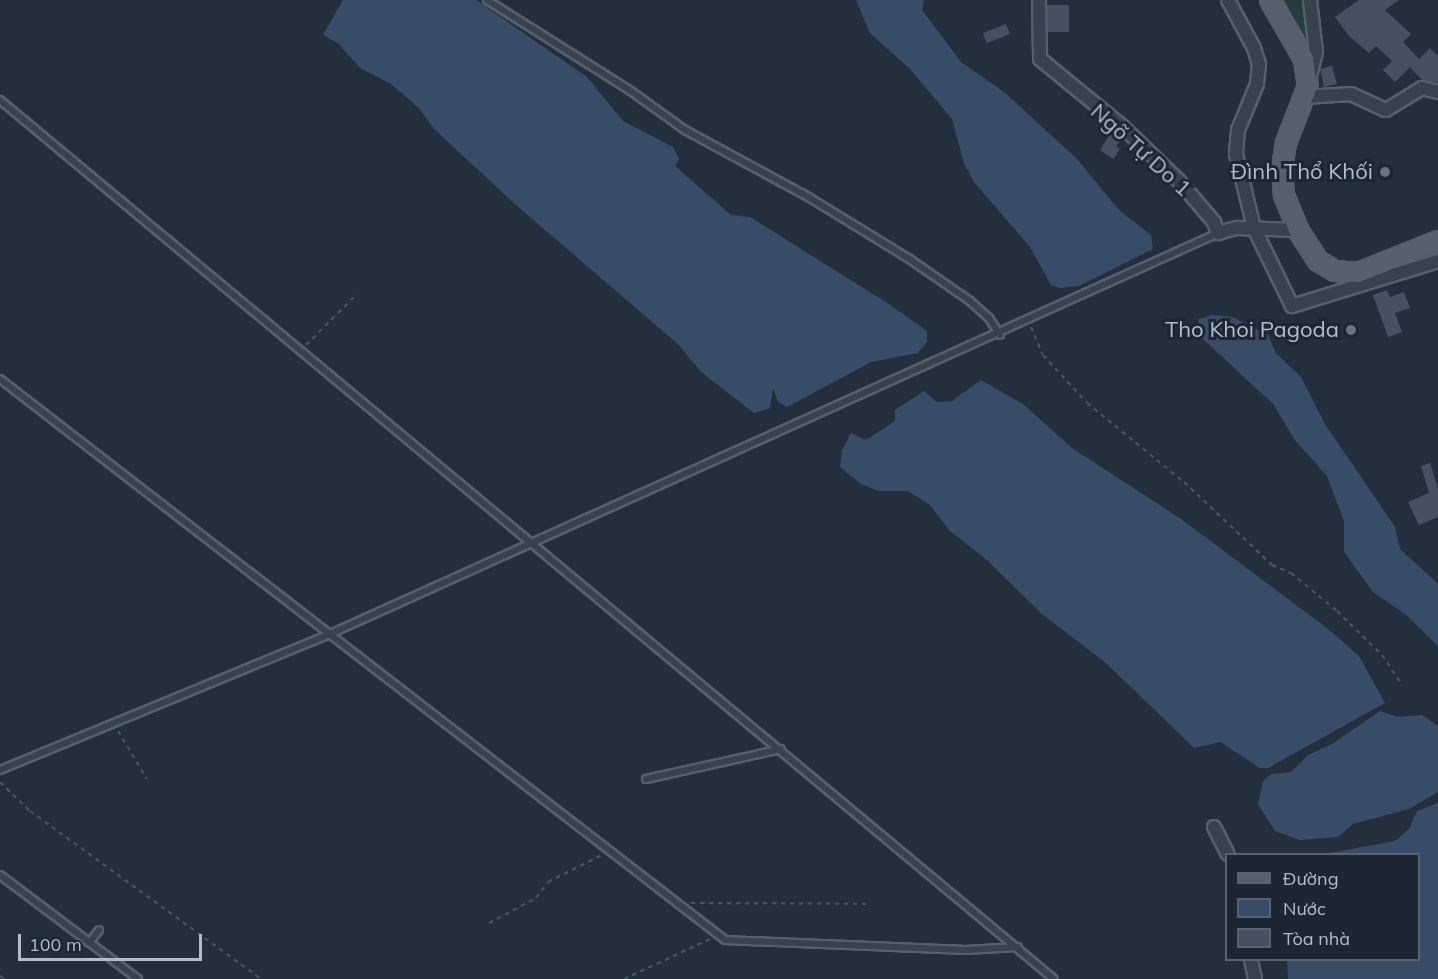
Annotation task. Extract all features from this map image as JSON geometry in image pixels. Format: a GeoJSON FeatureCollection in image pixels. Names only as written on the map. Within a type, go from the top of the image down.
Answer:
{"type":"FeatureCollection","features":[{"type":"Feature","properties":{"kind":"main road"},"geometry":{"type":"LineString","coordinates":[[1270,0],[1304,59],[1305,97],[1287,143],[1282,168],[1284,195],[1298,230],[1318,261],[1335,271],[1358,273],[1437,250]]}},
{"type":"Feature","properties":{"kind":"street","name":"Ngõ Tự Do 1"},"geometry":{"type":"LineString","coordinates":[[1039,0],[1040,59],[1123,127],[1179,181],[1214,222],[1218,233]]}},
{"type":"Feature","properties":{"kind":"street"},"geometry":{"type":"LineString","coordinates":[[1228,0],[1254,48],[1259,64],[1257,84],[1238,130],[1236,154],[1254,228],[1292,306],[1437,250]]}},
{"type":"Feature","properties":{"kind":"street"},"geometry":{"type":"LineString","coordinates":[[1310,0],[1316,52],[1305,97],[1351,94],[1386,110],[1422,88],[1438,92]]}},
{"type":"Feature","properties":{"kind":"street"},"geometry":{"type":"LineString","coordinates":[[1218,233],[1254,228],[1284,232],[1298,230]]}},
{"type":"Feature","properties":{"kind":"street"},"geometry":{"type":"LineString","coordinates":[[1214,827],[1227,853]]}},
{"type":"Feature","properties":{"kind":"street"},"geometry":{"type":"LineString","coordinates":[[1251,961],[1256,979]]}},
{"type":"Feature","properties":{"kind":"lane"},"geometry":{"type":"LineString","coordinates":[[487,0],[628,89],[685,130],[810,198],[908,258],[970,301],[989,318],[1000,334]]}},
{"type":"Feature","properties":{"kind":"lane"},"geometry":{"type":"LineString","coordinates":[[0,100],[782,748],[1054,979]]}},
{"type":"Feature","properties":{"kind":"lane"},"geometry":{"type":"LineString","coordinates":[[0,770],[330,634],[532,541],[1029,322],[1218,233]]}},
{"type":"Feature","properties":{"kind":"lane"},"geometry":{"type":"LineString","coordinates":[[0,379],[718,935],[742,944],[966,950],[1018,947]]}},
{"type":"Feature","properties":{"kind":"lane"},"geometry":{"type":"LineString","coordinates":[[646,779],[782,748]]}},
{"type":"Feature","properties":{"kind":"lane"},"geometry":{"type":"LineString","coordinates":[[0,875],[138,979]]}},
{"type":"Feature","properties":{"kind":"lane"},"geometry":{"type":"LineString","coordinates":[[89,943],[99,930]]}},
{"type":"Feature","properties":{"kind":"path"},"geometry":{"type":"LineString","coordinates":[[302,349],[357,294]]}},
{"type":"Feature","properties":{"kind":"path"},"geometry":{"type":"LineString","coordinates":[[1029,322],[1043,355],[1087,403],[1184,482],[1272,565],[1291,573],[1337,611],[1382,655],[1402,685]]}},
{"type":"Feature","properties":{"kind":"path"},"geometry":{"type":"LineString","coordinates":[[114,723],[147,780]]}},
{"type":"Feature","properties":{"kind":"path"},"geometry":{"type":"LineString","coordinates":[[0,782],[30,812],[261,979]]}},
{"type":"Feature","properties":{"kind":"path"},"geometry":{"type":"LineString","coordinates":[[489,923],[536,898],[548,882],[610,850]]}},
{"type":"Feature","properties":{"kind":"path"},"geometry":{"type":"LineString","coordinates":[[683,907],[696,901],[871,904]]}},
{"type":"Feature","properties":{"kind":"path"},"geometry":{"type":"LineString","coordinates":[[624,979],[718,935]]}},
{"type":"Feature","properties":{"kind":"path"},"geometry":{"type":"LineString","coordinates":[[0,976],[4,979]]}},
{"type":"Feature","properties":{"kind":"green space"},"geometry":{"type":"Polygon","coordinates":[[[1277,0],[1304,0],[1309,56],[1277,0]]]}},
{"type":"Feature","properties":{"kind":"water"},"geometry":{"type":"Polygon","coordinates":[[[343,0],[476,0],[587,77],[623,121],[673,147],[679,159],[675,166],[731,215],[750,217],[889,304],[927,331],[927,342],[918,353],[871,362],[787,407],[778,402],[773,388],[770,408],[754,413],[701,372],[679,345],[516,205],[433,128],[419,108],[391,84],[360,68],[338,43],[323,35],[343,0]]]}},
{"type":"Feature","properties":{"kind":"water"},"geometry":{"type":"Polygon","coordinates":[[[856,0],[924,0],[922,10],[961,62],[1004,92],[1077,159],[1119,210],[1151,235],[1153,249],[1079,286],[1061,288],[1051,285],[1030,247],[974,182],[964,163],[952,119],[910,69],[870,33],[856,0]]]}},
{"type":"Feature","properties":{"kind":"water"},"geometry":{"type":"Polygon","coordinates":[[[1212,315],[1232,317],[1268,335],[1276,353],[1301,377],[1325,424],[1395,527],[1400,549],[1438,584],[1438,646],[1405,614],[1373,592],[1344,552],[1344,521],[1327,476],[1295,440],[1273,404],[1203,339],[1197,327],[1199,319],[1212,315]]]}},
{"type":"Feature","properties":{"kind":"water"},"geometry":{"type":"Polygon","coordinates":[[[981,380],[1023,404],[1072,448],[1181,519],[1327,628],[1359,656],[1385,703],[1268,768],[1260,768],[1220,742],[1194,748],[1106,663],[1042,614],[988,561],[949,530],[930,505],[908,491],[879,491],[861,484],[840,467],[842,450],[851,433],[866,440],[895,421],[895,410],[924,391],[937,402],[952,401],[981,380]]]}},
{"type":"Feature","properties":{"kind":"water"},"geometry":{"type":"Polygon","coordinates":[[[1380,711],[1398,717],[1422,715],[1438,726],[1438,792],[1409,809],[1353,824],[1338,837],[1300,840],[1275,831],[1258,804],[1263,781],[1271,774],[1291,772],[1308,755],[1332,744],[1380,711]]]}},
{"type":"Feature","properties":{"kind":"water"},"geometry":{"type":"Polygon","coordinates":[[[1438,803],[1438,979],[1288,979],[1287,961],[1420,961],[1420,853],[1329,853],[1395,841],[1409,829],[1417,811],[1438,803]]]}},
{"type":"Feature","properties":{"kind":"building"},"geometry":{"type":"Polygon","coordinates":[[[1359,0],[1399,0],[1385,10],[1411,34],[1403,42],[1419,59],[1430,48],[1438,56],[1438,83],[1422,80],[1410,67],[1395,82],[1383,70],[1392,61],[1376,46],[1369,53],[1349,36],[1335,17],[1359,0]]]}},
{"type":"Feature","properties":{"kind":"building"},"geometry":{"type":"Polygon","coordinates":[[[1047,5],[1069,5],[1069,32],[1048,32],[1047,5]]]}},
{"type":"Feature","properties":{"kind":"building"},"geometry":{"type":"Polygon","coordinates":[[[1006,24],[1010,34],[987,43],[983,33],[1006,24]]]}},
{"type":"Feature","properties":{"kind":"building"},"geometry":{"type":"Polygon","coordinates":[[[1332,66],[1337,84],[1324,87],[1320,69],[1332,66]]]}},
{"type":"Feature","properties":{"kind":"building"},"geometry":{"type":"Polygon","coordinates":[[[1110,134],[1120,141],[1116,146],[1120,149],[1113,159],[1100,150],[1110,134]]]}},
{"type":"Feature","properties":{"kind":"building"},"geometry":{"type":"Polygon","coordinates":[[[1387,290],[1390,297],[1404,292],[1410,308],[1395,313],[1402,332],[1388,337],[1373,295],[1387,290]]]}},
{"type":"Feature","properties":{"kind":"building"},"geometry":{"type":"Polygon","coordinates":[[[1430,463],[1438,489],[1438,517],[1419,525],[1408,502],[1429,493],[1421,466],[1430,463]]]}},
{"type":"Feature","properties":{"kind":"place","name":"Đình Thổ Khối"},"geometry":{"type":"Point","coordinates":[1385,172]}},
{"type":"Feature","properties":{"kind":"place","name":"Tho Khoi Pagoda"},"geometry":{"type":"Point","coordinates":[1351,330]}}]}
